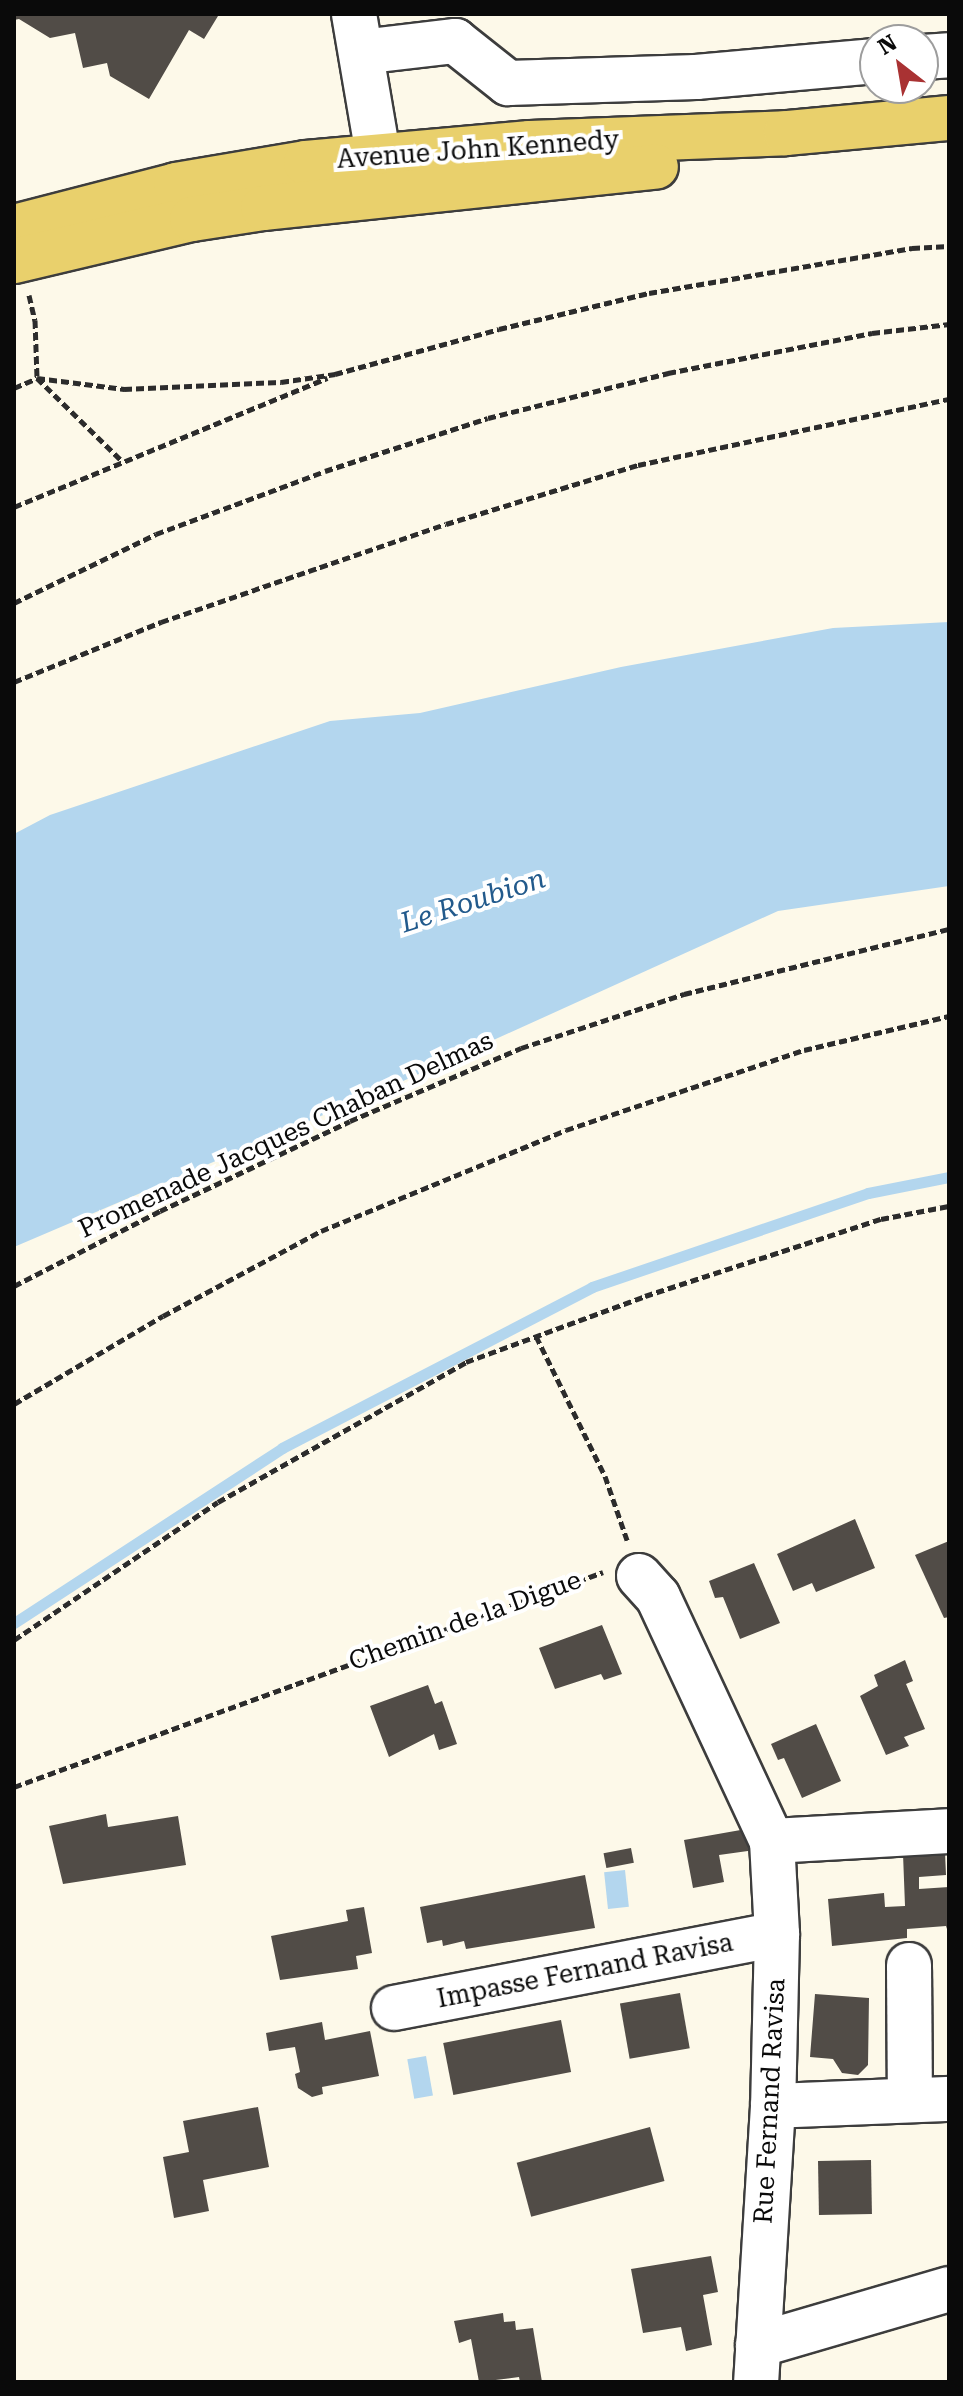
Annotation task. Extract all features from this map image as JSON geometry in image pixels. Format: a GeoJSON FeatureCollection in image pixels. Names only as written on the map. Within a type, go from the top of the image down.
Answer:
{"type":"FeatureCollection","features":[{"type":"Feature","properties":{"kind":"main road","name":"Avenue John Kennedy"},"geometry":{"type":"LineString","coordinates":[[16,249],[176,185],[306,163],[530,143],[786,133],[949,118]]}},
{"type":"Feature","properties":{"kind":"main road","name":"Avenue John Kennedy"},"geometry":{"type":"LineString","coordinates":[[16,249],[263,208],[568,173],[949,145]]}},
{"type":"Feature","properties":{"kind":"street"},"geometry":{"type":"LineString","coordinates":[[378,155],[358,33],[455,41],[508,83],[696,77],[859,62]]}},
{"type":"Feature","properties":{"kind":"street"},"geometry":{"type":"LineString","coordinates":[[639,1576],[658,1597],[772,1841],[949,1831]]}},
{"type":"Feature","properties":{"kind":"street","name":"Rue Fernand Ravisa"},"geometry":{"type":"LineString","coordinates":[[760,2367],[773,2106],[777,1934],[772,1841]]}},
{"type":"Feature","properties":{"kind":"street","name":"Impasse Fernand Ravisa"},"geometry":{"type":"LineString","coordinates":[[394,2008],[777,1934]]}},
{"type":"Feature","properties":{"kind":"street"},"geometry":{"type":"LineString","coordinates":[[773,2106],[929,2100],[909,1965]]}},
{"type":"Feature","properties":{"kind":"street"},"geometry":{"type":"LineString","coordinates":[[760,2367],[949,2289]]}},
{"type":"Feature","properties":{"kind":"path"},"geometry":{"type":"LineString","coordinates":[[14,507],[335,374],[499,329],[649,293],[912,248],[949,246]]}},
{"type":"Feature","properties":{"kind":"path"},"geometry":{"type":"LineString","coordinates":[[16,249],[35,320],[37,378],[122,461]]}},
{"type":"Feature","properties":{"kind":"path"},"geometry":{"type":"LineString","coordinates":[[14,603],[156,534],[325,471],[488,418],[668,373],[872,333],[949,324]]}},
{"type":"Feature","properties":{"kind":"path"},"geometry":{"type":"LineString","coordinates":[[14,388],[37,378],[124,389],[281,382],[335,374]]}},
{"type":"Feature","properties":{"kind":"path"},"geometry":{"type":"LineString","coordinates":[[14,682],[161,622],[446,524],[638,465],[949,399]]}},
{"type":"Feature","properties":{"kind":"path","name":"Promenade Jacques Chaban Delmas"},"geometry":{"type":"LineString","coordinates":[[14,1286],[160,1211],[350,1121],[521,1048],[684,994],[949,929]]}},
{"type":"Feature","properties":{"kind":"path"},"geometry":{"type":"LineString","coordinates":[[14,1404],[163,1316],[335,1225],[596,1120],[804,1050],[949,1016]]}},
{"type":"Feature","properties":{"kind":"path"},"geometry":{"type":"LineString","coordinates":[[14,1640],[218,1502],[466,1362],[645,1296],[881,1219],[949,1206]]}},
{"type":"Feature","properties":{"kind":"path"},"geometry":{"type":"LineString","coordinates":[[536,1336],[605,1476],[639,1576]]}},
{"type":"Feature","properties":{"kind":"path","name":"Chemin de la Digue"},"geometry":{"type":"LineString","coordinates":[[14,1787],[602,1572],[639,1576]]}},
{"type":"Feature","properties":{"kind":"water","name":"Le Roubion"},"geometry":{"type":"Polygon","coordinates":[[[949,622],[949,886],[778,911],[410,1078],[14,1247],[14,834],[50,815],[330,721],[420,713],[621,667],[833,628],[949,622]]]}},
{"type":"Feature","properties":{"kind":"water"},"geometry":{"type":"Polygon","coordinates":[[[625,1870],[629,1907],[608,1909],[604,1872],[625,1870]]]}},
{"type":"Feature","properties":{"kind":"water"},"geometry":{"type":"Polygon","coordinates":[[[426,2056],[433,2095],[414,2099],[407,2059],[426,2056]]]}},
{"type":"Feature","properties":{"kind":"building"},"geometry":{"type":"Polygon","coordinates":[[[14,14],[218,16],[204,39],[189,30],[149,99],[110,76],[107,63],[83,68],[75,33],[50,38],[19,19],[14,20],[14,14]]]}},
{"type":"Feature","properties":{"kind":"building"},"geometry":{"type":"Polygon","coordinates":[[[855,1519],[875,1568],[816,1592],[812,1583],[793,1591],[777,1554],[855,1519]]]}},
{"type":"Feature","properties":{"kind":"building"},"geometry":{"type":"Polygon","coordinates":[[[949,1541],[949,1617],[944,1618],[915,1555],[949,1541]]]}},
{"type":"Feature","properties":{"kind":"building"},"geometry":{"type":"Polygon","coordinates":[[[754,1563],[780,1623],[740,1639],[723,1597],[715,1598],[709,1581],[754,1563]]]}},
{"type":"Feature","properties":{"kind":"building"},"geometry":{"type":"Polygon","coordinates":[[[602,1625],[622,1674],[604,1680],[601,1674],[555,1689],[539,1648],[602,1625]]]}},
{"type":"Feature","properties":{"kind":"building"},"geometry":{"type":"Polygon","coordinates":[[[905,1660],[913,1681],[906,1684],[925,1729],[904,1737],[909,1746],[886,1755],[860,1696],[878,1686],[874,1675],[905,1660]]]}},
{"type":"Feature","properties":{"kind":"building"},"geometry":{"type":"Polygon","coordinates":[[[428,1685],[435,1704],[442,1701],[457,1744],[439,1750],[434,1734],[389,1757],[370,1706],[428,1685]]]}},
{"type":"Feature","properties":{"kind":"building"},"geometry":{"type":"Polygon","coordinates":[[[816,1724],[841,1781],[802,1798],[784,1758],[778,1760],[771,1744],[816,1724]]]}},
{"type":"Feature","properties":{"kind":"building"},"geometry":{"type":"Polygon","coordinates":[[[106,1814],[108,1827],[178,1816],[186,1865],[63,1884],[49,1826],[106,1814]]]}},
{"type":"Feature","properties":{"kind":"building"},"geometry":{"type":"Polygon","coordinates":[[[752,1828],[755,1850],[719,1855],[724,1882],[693,1888],[684,1840],[752,1828]]]}},
{"type":"Feature","properties":{"kind":"building"},"geometry":{"type":"Polygon","coordinates":[[[631,1848],[634,1863],[606,1868],[604,1853],[631,1848]]]}},
{"type":"Feature","properties":{"kind":"building"},"geometry":{"type":"Polygon","coordinates":[[[945,1852],[946,1875],[919,1877],[919,1889],[949,1887],[949,1935],[946,1926],[907,1929],[907,1938],[832,1946],[828,1899],[884,1893],[885,1907],[905,1906],[903,1854],[945,1852]]]}},
{"type":"Feature","properties":{"kind":"building"},"geometry":{"type":"Polygon","coordinates":[[[585,1875],[595,1928],[466,1949],[464,1941],[443,1946],[442,1940],[427,1943],[420,1907],[585,1875]]]}},
{"type":"Feature","properties":{"kind":"building"},"geometry":{"type":"Polygon","coordinates":[[[364,1907],[372,1953],[356,1956],[358,1969],[280,1980],[271,1936],[348,1921],[346,1910],[364,1907]]]}},
{"type":"Feature","properties":{"kind":"building"},"geometry":{"type":"Polygon","coordinates":[[[680,1993],[690,2048],[630,2059],[620,2004],[680,1993]]]}},
{"type":"Feature","properties":{"kind":"building"},"geometry":{"type":"Polygon","coordinates":[[[815,1994],[869,1998],[868,2065],[858,2075],[842,2073],[833,2059],[810,2057],[815,1994]]]}},
{"type":"Feature","properties":{"kind":"building"},"geometry":{"type":"Polygon","coordinates":[[[561,2020],[571,2072],[453,2095],[443,2043],[561,2020]]]}},
{"type":"Feature","properties":{"kind":"building"},"geometry":{"type":"Polygon","coordinates":[[[322,2022],[325,2040],[370,2031],[379,2076],[322,2087],[323,2094],[312,2097],[298,2088],[295,2074],[300,2072],[295,2047],[269,2051],[266,2033],[322,2022]]]}},
{"type":"Feature","properties":{"kind":"building"},"geometry":{"type":"Polygon","coordinates":[[[258,2107],[269,2167],[203,2180],[209,2211],[174,2218],[163,2157],[189,2152],[183,2121],[258,2107]]]}},
{"type":"Feature","properties":{"kind":"building"},"geometry":{"type":"Polygon","coordinates":[[[650,2127],[664,2181],[531,2217],[517,2163],[650,2127]]]}},
{"type":"Feature","properties":{"kind":"building"},"geometry":{"type":"Polygon","coordinates":[[[871,2160],[872,2214],[819,2215],[818,2161],[871,2160]]]}},
{"type":"Feature","properties":{"kind":"building"},"geometry":{"type":"Polygon","coordinates":[[[711,2256],[718,2292],[703,2295],[712,2345],[686,2351],[681,2327],[643,2333],[631,2269],[711,2256]]]}},
{"type":"Feature","properties":{"kind":"building"},"geometry":{"type":"Polygon","coordinates":[[[503,2313],[504,2322],[515,2321],[516,2330],[533,2328],[542,2382],[520,2382],[519,2377],[479,2382],[471,2339],[459,2343],[454,2321],[503,2313]]]}},
{"type":"Feature","properties":{"kind":"waterway"},"geometry":{"type":"LineString","coordinates":[[14,1623],[282,1448],[592,1287],[868,1193],[949,1177]]}}]}
